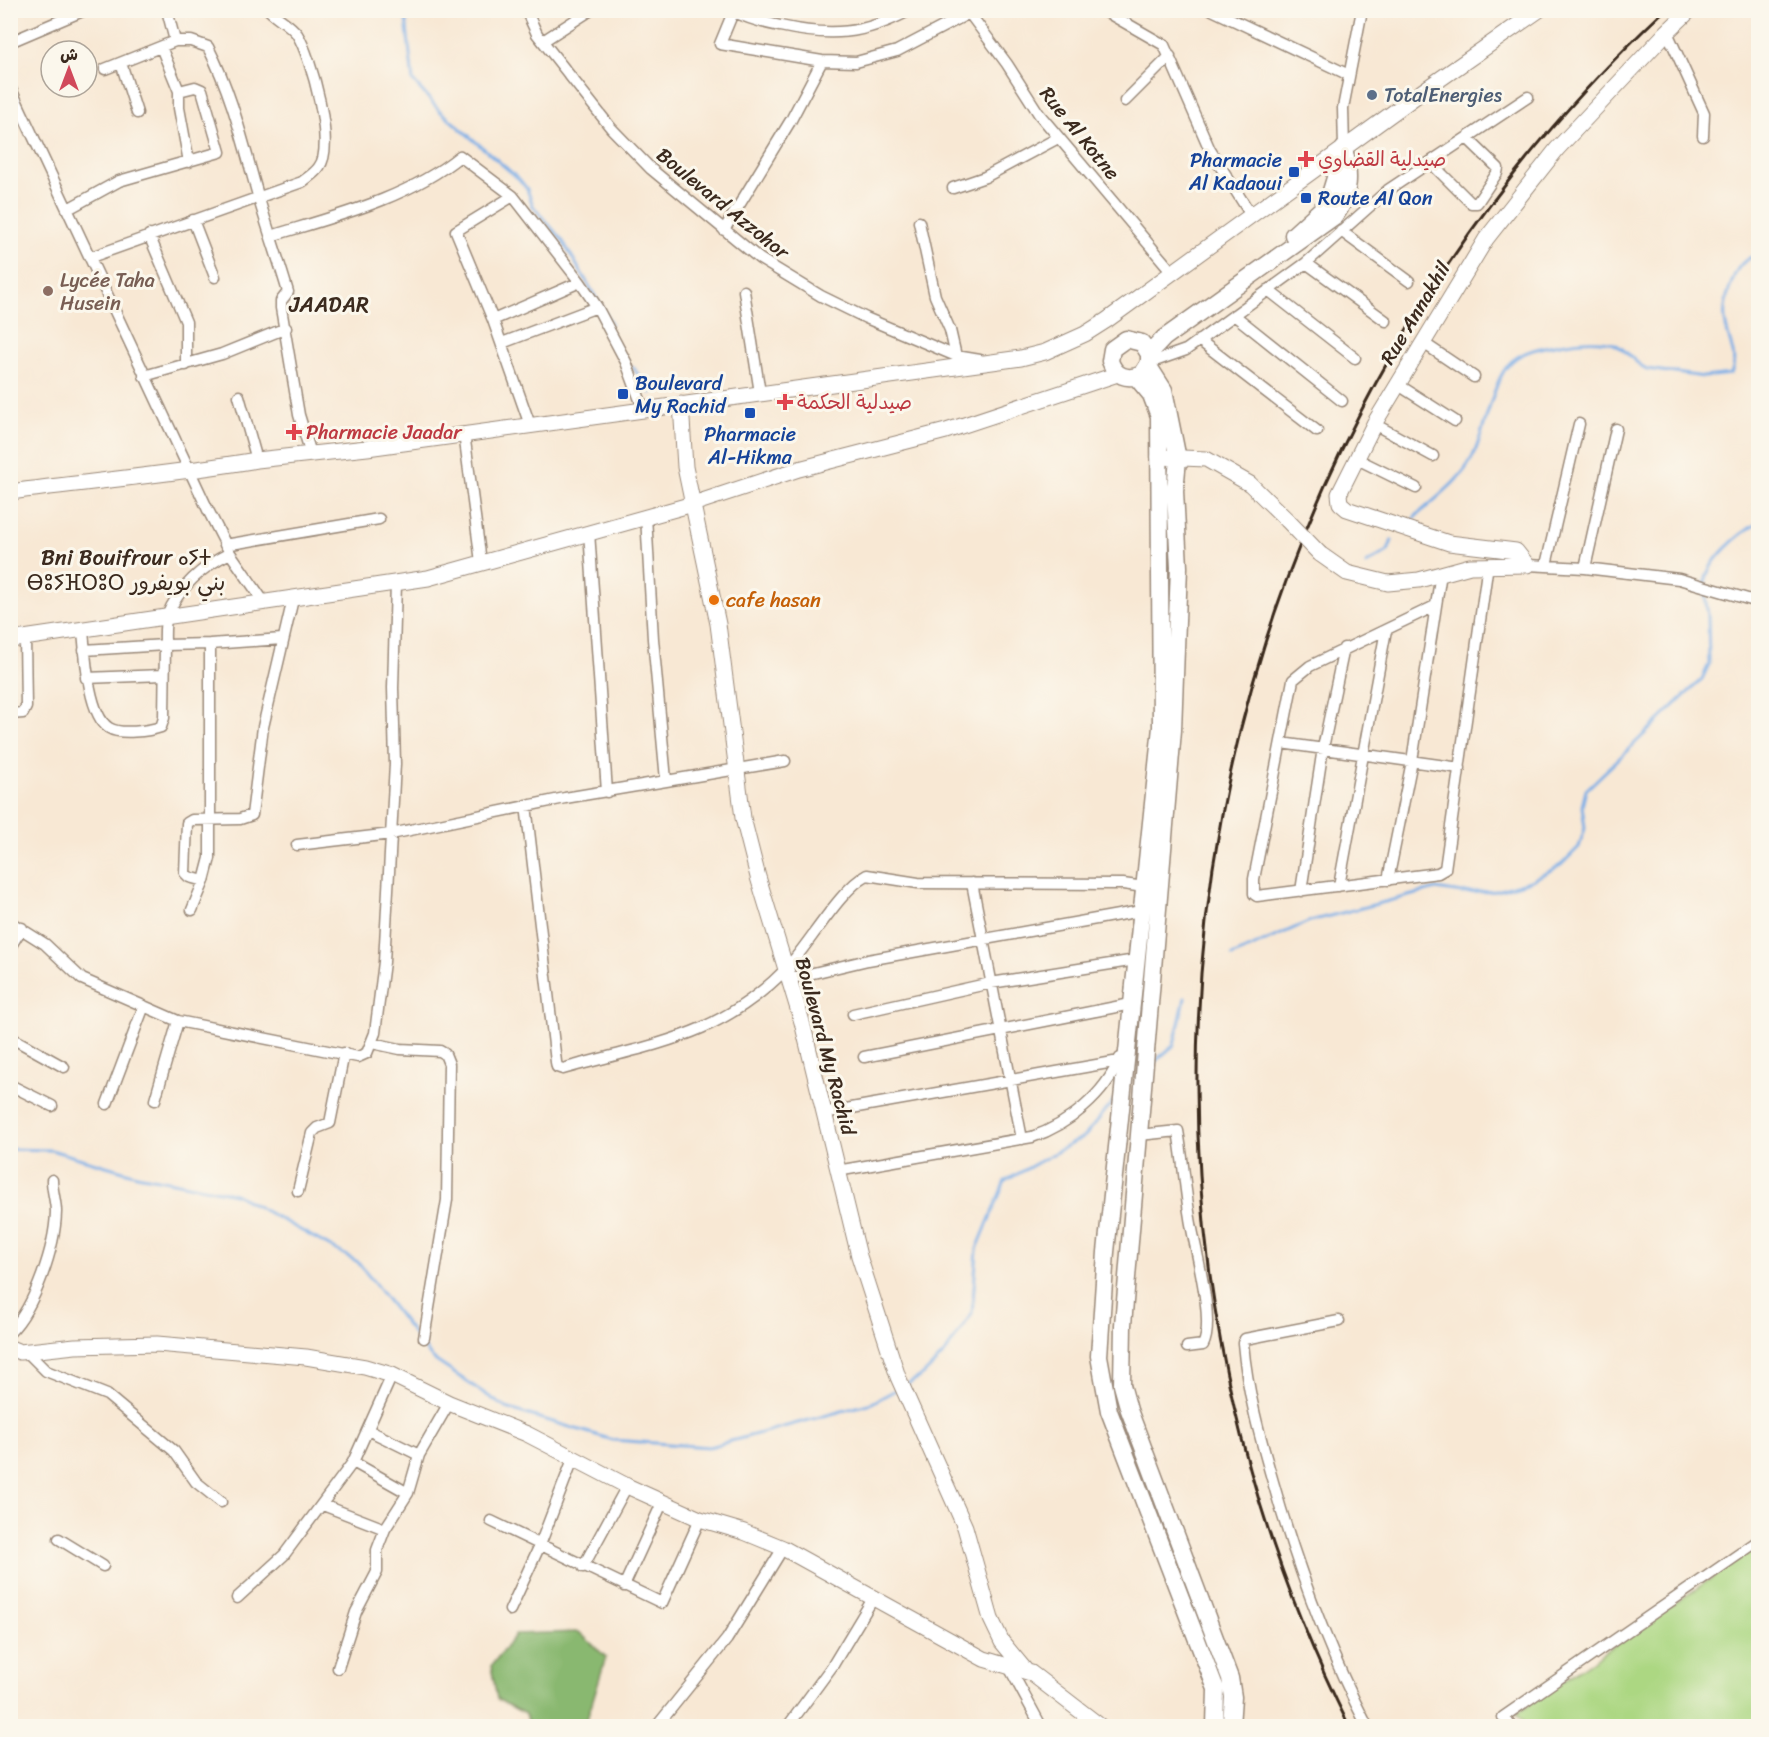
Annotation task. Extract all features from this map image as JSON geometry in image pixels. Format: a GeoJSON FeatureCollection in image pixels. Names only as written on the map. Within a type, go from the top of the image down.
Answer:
{"type":"FeatureCollection","features":[{"type":"Feature","properties":{"kind":"main road"},"geometry":{"type":"LineString","coordinates":[[1344,148],[1348,191],[1343,205],[1335,216],[1164,338],[1146,365],[1127,378],[1114,367],[1113,349],[1120,341],[1138,340],[1159,331],[1302,229],[1327,204],[1344,148]]}},
{"type":"Feature","properties":{"kind":"main road"},"geometry":{"type":"LineString","coordinates":[[1138,340],[1145,346],[1151,394],[1159,416],[1161,727],[1123,1059],[1099,1356],[1109,1411],[1216,1689],[1215,1726]]}},
{"type":"Feature","properties":{"kind":"main road"},"geometry":{"type":"LineString","coordinates":[[1146,365],[1164,390],[1178,459],[1175,491],[1179,567],[1173,730],[1123,1325],[1122,1385],[1129,1410],[1230,1678],[1233,1696],[1231,1726]]}},
{"type":"Feature","properties":{"kind":"street"},"geometry":{"type":"LineString","coordinates":[[167,10],[175,41]]}},
{"type":"Feature","properties":{"kind":"street"},"geometry":{"type":"LineString","coordinates":[[91,257],[149,235],[259,199],[302,182],[320,167],[326,148],[322,110],[298,37],[291,27],[269,10]]}},
{"type":"Feature","properties":{"kind":"street","name":"Boulevard Azzohor"},"geometry":{"type":"LineString","coordinates":[[526,10],[543,41],[617,135],[651,169],[780,273],[821,296],[956,356],[988,362]]}},
{"type":"Feature","properties":{"kind":"street"},"geometry":{"type":"LineString","coordinates":[[543,41],[591,10]]}},
{"type":"Feature","properties":{"kind":"street"},"geometry":{"type":"LineString","coordinates":[[910,10],[883,24],[864,30],[830,33],[765,23],[733,11],[720,44],[846,63],[879,58],[970,12]]}},
{"type":"Feature","properties":{"kind":"street"},"geometry":{"type":"LineString","coordinates":[[1102,10],[1164,45],[1181,89],[1210,150],[1251,215]]}},
{"type":"Feature","properties":{"kind":"street"},"geometry":{"type":"LineString","coordinates":[[1212,10],[1349,75]]}},
{"type":"Feature","properties":{"kind":"street"},"geometry":{"type":"LineString","coordinates":[[1344,148],[1343,108],[1362,10]]}},
{"type":"Feature","properties":{"kind":"street"},"geometry":{"type":"LineString","coordinates":[[10,492],[136,476],[189,472],[256,460],[530,425],[988,362],[1045,352],[1085,334],[1539,10]]}},
{"type":"Feature","properties":{"kind":"street","name":"Rue Annakhil"},"geometry":{"type":"LineString","coordinates":[[1527,565],[1516,551],[1449,543],[1343,507],[1339,494],[1355,458],[1397,384],[1456,285],[1502,217],[1557,149],[1690,10]]}},
{"type":"Feature","properties":{"kind":"street"},"geometry":{"type":"LineString","coordinates":[[10,42],[84,11]]}},
{"type":"Feature","properties":{"kind":"street","name":"Rue Al Kotne"},"geometry":{"type":"LineString","coordinates":[[970,12],[1058,138],[1173,273]]}},
{"type":"Feature","properties":{"kind":"street"},"geometry":{"type":"LineString","coordinates":[[1667,32],[1704,113],[1703,136]]}},
{"type":"Feature","properties":{"kind":"street"},"geometry":{"type":"LineString","coordinates":[[105,69],[175,41],[191,41],[208,47],[230,97],[288,292],[281,304],[300,415],[311,454]]}},
{"type":"Feature","properties":{"kind":"street"},"geometry":{"type":"LineString","coordinates":[[161,47],[179,92],[179,108],[189,162]]}},
{"type":"Feature","properties":{"kind":"street"},"geometry":{"type":"LineString","coordinates":[[1125,101],[1170,56]]}},
{"type":"Feature","properties":{"kind":"street"},"geometry":{"type":"LineString","coordinates":[[724,230],[786,129],[822,61]]}},
{"type":"Feature","properties":{"kind":"street"},"geometry":{"type":"LineString","coordinates":[[121,63],[137,113]]}},
{"type":"Feature","properties":{"kind":"street"},"geometry":{"type":"LineString","coordinates":[[68,209],[119,181],[141,172],[189,162],[220,152],[202,90],[195,87],[179,92]]}},
{"type":"Feature","properties":{"kind":"street"},"geometry":{"type":"LineString","coordinates":[[12,92],[227,549],[264,602]]}},
{"type":"Feature","properties":{"kind":"street"},"geometry":{"type":"LineString","coordinates":[[1146,365],[1186,350],[1306,263],[1388,190],[1528,97]]}},
{"type":"Feature","properties":{"kind":"street"},"geometry":{"type":"LineString","coordinates":[[953,188],[985,177],[1058,138]]}},
{"type":"Feature","properties":{"kind":"street"},"geometry":{"type":"LineString","coordinates":[[1431,163],[1471,203],[1478,203],[1498,168],[1467,138]]}},
{"type":"Feature","properties":{"kind":"street"},"geometry":{"type":"LineString","coordinates":[[271,236],[383,199],[438,172],[460,156],[490,175],[513,196],[580,282],[597,307],[626,362],[643,408]]}},
{"type":"Feature","properties":{"kind":"street"},"geometry":{"type":"LineString","coordinates":[[513,196],[456,231],[494,320],[530,425]]}},
{"type":"Feature","properties":{"kind":"street"},"geometry":{"type":"LineString","coordinates":[[193,220],[215,277]]}},
{"type":"Feature","properties":{"kind":"street"},"geometry":{"type":"LineString","coordinates":[[919,222],[935,296],[950,330],[956,356]]}},
{"type":"Feature","properties":{"kind":"street"},"geometry":{"type":"LineString","coordinates":[[1341,231],[1409,281]]}},
{"type":"Feature","properties":{"kind":"street"},"geometry":{"type":"LineString","coordinates":[[149,235],[183,312],[187,333],[186,365]]}},
{"type":"Feature","properties":{"kind":"street"},"geometry":{"type":"LineString","coordinates":[[1306,263],[1386,321]]}},
{"type":"Feature","properties":{"kind":"street"},"geometry":{"type":"LineString","coordinates":[[494,320],[580,282]]}},
{"type":"Feature","properties":{"kind":"street"},"geometry":{"type":"LineString","coordinates":[[1268,290],[1355,358]]}},
{"type":"Feature","properties":{"kind":"street"},"geometry":{"type":"LineString","coordinates":[[744,291],[760,393]]}},
{"type":"Feature","properties":{"kind":"street"},"geometry":{"type":"LineString","coordinates":[[502,343],[597,307]]}},
{"type":"Feature","properties":{"kind":"street"},"geometry":{"type":"LineString","coordinates":[[1234,315],[1342,401]]}},
{"type":"Feature","properties":{"kind":"street"},"geometry":{"type":"LineString","coordinates":[[144,376],[186,365],[286,328]]}},
{"type":"Feature","properties":{"kind":"street"},"geometry":{"type":"LineString","coordinates":[[1199,340],[1317,430]]}},
{"type":"Feature","properties":{"kind":"street"},"geometry":{"type":"LineString","coordinates":[[1422,342],[1474,377]]}},
{"type":"Feature","properties":{"kind":"street"},"geometry":{"type":"LineString","coordinates":[[10,714],[22,713],[26,707],[17,639],[428,578],[693,504],[799,469],[946,430],[1064,391],[1090,376],[1114,367]]}},
{"type":"Feature","properties":{"kind":"street"},"geometry":{"type":"LineString","coordinates":[[1397,384],[1455,421]]}},
{"type":"Feature","properties":{"kind":"street"},"geometry":{"type":"LineString","coordinates":[[238,396],[256,460]]}},
{"type":"Feature","properties":{"kind":"street","name":"Boulevard My Rachid"},"geometry":{"type":"LineString","coordinates":[[681,404],[685,467],[718,624],[735,767],[746,834],[802,1022],[837,1171],[863,1268],[898,1377],[965,1527],[996,1630],[1009,1652],[1026,1671]]}},
{"type":"Feature","properties":{"kind":"street"},"geometry":{"type":"LineString","coordinates":[[1374,424],[1433,456]]}},
{"type":"Feature","properties":{"kind":"street"},"geometry":{"type":"LineString","coordinates":[[1546,565],[1579,424]]}},
{"type":"Feature","properties":{"kind":"street"},"geometry":{"type":"LineString","coordinates":[[1585,568],[1616,429]]}},
{"type":"Feature","properties":{"kind":"street"},"geometry":{"type":"LineString","coordinates":[[464,433],[481,562]]}},
{"type":"Feature","properties":{"kind":"street"},"geometry":{"type":"LineString","coordinates":[[1159,458],[1206,459],[1250,484],[1320,554],[1347,573],[1375,581],[1413,582],[1441,573],[1488,564],[1546,565],[1692,582],[1758,602]]}},
{"type":"Feature","properties":{"kind":"street"},"geometry":{"type":"LineString","coordinates":[[1355,458],[1416,488]]}},
{"type":"Feature","properties":{"kind":"street"},"geometry":{"type":"LineString","coordinates":[[646,516],[653,639],[666,780]]}},
{"type":"Feature","properties":{"kind":"street"},"geometry":{"type":"LineString","coordinates":[[83,630],[87,678],[106,726],[114,731],[161,727],[164,718],[163,675],[166,618],[196,575],[227,549],[379,519]]}},
{"type":"Feature","properties":{"kind":"street"},"geometry":{"type":"LineString","coordinates":[[589,532],[607,792]]}},
{"type":"Feature","properties":{"kind":"street"},"geometry":{"type":"LineString","coordinates":[[1435,606],[1344,648],[1310,666],[1293,680],[1252,891],[1257,896],[1438,873],[1445,869],[1488,564]]}},
{"type":"Feature","properties":{"kind":"street"},"geometry":{"type":"LineString","coordinates":[[1388,880],[1412,761],[1441,573]]}},
{"type":"Feature","properties":{"kind":"street"},"geometry":{"type":"LineString","coordinates":[[10,922],[45,944],[74,973],[178,1020],[364,1056],[372,1043],[384,962],[395,764],[393,688],[396,583]]}},
{"type":"Feature","properties":{"kind":"street"},"geometry":{"type":"LineString","coordinates":[[204,881],[189,878],[185,873],[187,824],[192,820],[247,818],[253,814],[263,727],[293,599]]}},
{"type":"Feature","properties":{"kind":"street"},"geometry":{"type":"LineString","coordinates":[[1339,886],[1386,630]]}},
{"type":"Feature","properties":{"kind":"street"},"geometry":{"type":"LineString","coordinates":[[84,651],[282,639]]}},
{"type":"Feature","properties":{"kind":"street"},"geometry":{"type":"LineString","coordinates":[[192,910],[204,881],[210,858],[210,644]]}},
{"type":"Feature","properties":{"kind":"street"},"geometry":{"type":"LineString","coordinates":[[1301,891],[1323,748],[1344,648]]}},
{"type":"Feature","properties":{"kind":"street"},"geometry":{"type":"LineString","coordinates":[[87,678],[163,675]]}},
{"type":"Feature","properties":{"kind":"street"},"geometry":{"type":"LineString","coordinates":[[1281,743],[1460,768]]}},
{"type":"Feature","properties":{"kind":"street"},"geometry":{"type":"LineString","coordinates":[[297,845],[391,834],[526,805],[735,767],[785,761]]}},
{"type":"Feature","properties":{"kind":"street"},"geometry":{"type":"LineString","coordinates":[[526,805],[556,1062],[559,1068],[615,1057],[698,1032],[727,1015],[787,975],[840,902],[864,876],[918,884],[1144,887]]}},
{"type":"Feature","properties":{"kind":"street"},"geometry":{"type":"LineString","coordinates":[[972,883],[982,941],[1003,1030],[1022,1139]]}},
{"type":"Feature","properties":{"kind":"street"},"geometry":{"type":"LineString","coordinates":[[787,975],[1141,911]]}},
{"type":"Feature","properties":{"kind":"street"},"geometry":{"type":"LineString","coordinates":[[10,947],[22,928]]}},
{"type":"Feature","properties":{"kind":"street"},"geometry":{"type":"LineString","coordinates":[[853,1014],[991,983],[1136,960]]}},
{"type":"Feature","properties":{"kind":"street"},"geometry":{"type":"LineString","coordinates":[[864,1057],[1131,1004]]}},
{"type":"Feature","properties":{"kind":"street"},"geometry":{"type":"LineString","coordinates":[[107,1104],[144,1006]]}},
{"type":"Feature","properties":{"kind":"street"},"geometry":{"type":"LineString","coordinates":[[155,1100],[178,1020]]}},
{"type":"Feature","properties":{"kind":"street"},"geometry":{"type":"LineString","coordinates":[[10,1038],[64,1067]]}},
{"type":"Feature","properties":{"kind":"street"},"geometry":{"type":"LineString","coordinates":[[372,1043],[400,1049],[440,1051],[449,1064],[447,1200],[424,1338]]}},
{"type":"Feature","properties":{"kind":"street"},"geometry":{"type":"LineString","coordinates":[[298,1191],[312,1133],[316,1128],[330,1123],[344,1053]]}},
{"type":"Feature","properties":{"kind":"street"},"geometry":{"type":"LineString","coordinates":[[823,1113],[1123,1059]]}},
{"type":"Feature","properties":{"kind":"street"},"geometry":{"type":"LineString","coordinates":[[837,1171],[1022,1139],[1046,1132],[1075,1114],[1108,1081],[1123,1059]]}},
{"type":"Feature","properties":{"kind":"street"},"geometry":{"type":"LineString","coordinates":[[10,1085],[52,1106]]}},
{"type":"Feature","properties":{"kind":"street"},"geometry":{"type":"LineString","coordinates":[[1139,1135],[1178,1131],[1205,1301],[1207,1333],[1203,1345],[1187,1347]]}},
{"type":"Feature","properties":{"kind":"street"},"geometry":{"type":"LineString","coordinates":[[10,1332],[29,1308],[41,1277],[56,1218],[52,1180]]}},
{"type":"Feature","properties":{"kind":"street"},"geometry":{"type":"LineString","coordinates":[[1339,1321],[1245,1339],[1243,1343],[1246,1373],[1262,1445],[1293,1553],[1330,1648],[1367,1726]]}},
{"type":"Feature","properties":{"kind":"street"},"geometry":{"type":"LineString","coordinates":[[19,1350],[157,1344],[306,1357],[365,1367],[392,1375],[449,1403],[527,1434],[627,1486],[700,1519],[744,1532],[783,1548],[984,1659],[1026,1671],[1100,1726]]}},
{"type":"Feature","properties":{"kind":"street"},"geometry":{"type":"LineString","coordinates":[[19,1350],[46,1371],[107,1395],[174,1450],[196,1482],[221,1502]]}},
{"type":"Feature","properties":{"kind":"street"},"geometry":{"type":"LineString","coordinates":[[237,1598],[284,1555],[353,1462],[369,1431],[392,1375]]}},
{"type":"Feature","properties":{"kind":"street"},"geometry":{"type":"LineString","coordinates":[[338,1668],[356,1612],[376,1572],[377,1550],[385,1529],[408,1493],[419,1455],[449,1403]]}},
{"type":"Feature","properties":{"kind":"street"},"geometry":{"type":"LineString","coordinates":[[369,1431],[419,1455]]}},
{"type":"Feature","properties":{"kind":"street"},"geometry":{"type":"LineString","coordinates":[[510,1610],[540,1545],[573,1459]]}},
{"type":"Feature","properties":{"kind":"street"},"geometry":{"type":"LineString","coordinates":[[353,1462],[408,1493]]}},
{"type":"Feature","properties":{"kind":"street"},"geometry":{"type":"LineString","coordinates":[[583,1567],[627,1486]]}},
{"type":"Feature","properties":{"kind":"street"},"geometry":{"type":"LineString","coordinates":[[624,1586],[663,1501]]}},
{"type":"Feature","properties":{"kind":"street"},"geometry":{"type":"LineString","coordinates":[[323,1505],[385,1529]]}},
{"type":"Feature","properties":{"kind":"street"},"geometry":{"type":"LineString","coordinates":[[491,1521],[583,1567],[663,1603],[700,1519]]}},
{"type":"Feature","properties":{"kind":"street"},"geometry":{"type":"LineString","coordinates":[[59,1539],[103,1566]]}},
{"type":"Feature","properties":{"kind":"street"},"geometry":{"type":"LineString","coordinates":[[1511,1726],[1503,1717],[1758,1541]]}},
{"type":"Feature","properties":{"kind":"street"},"geometry":{"type":"LineString","coordinates":[[657,1726],[727,1639],[783,1548]]}},
{"type":"Feature","properties":{"kind":"street"},"geometry":{"type":"LineString","coordinates":[[788,1726],[833,1665],[874,1597]]}},
{"type":"Feature","properties":{"kind":"street"},"geometry":{"type":"LineString","coordinates":[[1009,1667],[1041,1726]]}},
{"type":"Feature","properties":{"kind":"green space"},"geometry":{"type":"Polygon","coordinates":[[[1758,1546],[1758,1726],[1528,1726],[1517,1713],[1758,1546]]]}},
{"type":"Feature","properties":{"kind":"green space"},"geometry":{"type":"Polygon","coordinates":[[[579,1632],[606,1657],[585,1726],[529,1726],[525,1714],[497,1699],[491,1666],[516,1634],[579,1632]]]}},
{"type":"Feature","properties":{"kind":"waterway"},"geometry":{"type":"LineString","coordinates":[[405,10],[413,81],[440,111],[519,179],[527,189],[533,206],[562,240],[611,323]]}},
{"type":"Feature","properties":{"kind":"waterway"},"geometry":{"type":"LineString","coordinates":[[1414,518],[1453,483],[1467,467],[1477,448],[1499,380],[1512,361],[1523,354],[1566,343],[1601,341],[1619,346],[1638,364],[1647,369],[1704,377],[1731,374],[1734,361],[1725,320],[1726,299],[1739,267],[1749,258],[1758,255]]}},
{"type":"Feature","properties":{"kind":"waterway"},"geometry":{"type":"LineString","coordinates":[[633,367],[651,393]]}},
{"type":"Feature","properties":{"kind":"waterway"},"geometry":{"type":"LineString","coordinates":[[1705,584],[1711,566],[1718,557],[1733,541],[1758,523]]}},
{"type":"Feature","properties":{"kind":"waterway"},"geometry":{"type":"LineString","coordinates":[[1366,564],[1388,551],[1392,540]]}},
{"type":"Feature","properties":{"kind":"waterway"},"geometry":{"type":"LineString","coordinates":[[1232,956],[1310,921],[1436,889],[1462,893],[1497,891],[1530,881],[1561,865],[1579,847],[1585,828],[1582,806],[1586,790],[1702,679],[1709,664],[1708,615],[1704,590]]}},
{"type":"Feature","properties":{"kind":"waterway"},"geometry":{"type":"LineString","coordinates":[[1152,1064],[1174,1045],[1185,998]]}},
{"type":"Feature","properties":{"kind":"waterway"},"geometry":{"type":"LineString","coordinates":[[907,1384],[923,1375],[946,1352],[972,1313],[977,1249],[1005,1181],[1085,1136],[1114,1100]]}},
{"type":"Feature","properties":{"kind":"waterway"},"geometry":{"type":"LineString","coordinates":[[10,1149],[51,1150],[137,1175],[235,1194],[358,1262],[433,1359],[506,1408],[613,1440],[709,1447],[872,1403],[899,1388]]}},
{"type":"Feature","properties":{"kind":"railway"},"geometry":{"type":"LineString","coordinates":[[1349,1726],[1260,1504],[1210,1275],[1198,1045],[1222,816],[1281,594],[1376,383],[1504,187],[1665,10]]}},
{"type":"Feature","properties":{"kind":"place","name":"TotalEnergies"},"geometry":{"type":"Point","coordinates":[1372,95]}},
{"type":"Feature","properties":{"kind":"place","name":"صيدلية القضاوي"},"geometry":{"type":"Point","coordinates":[1306,159]}},
{"type":"Feature","properties":{"kind":"place","name":"Pharmacie Al Kadaoui"},"geometry":{"type":"Point","coordinates":[1294,172]}},
{"type":"Feature","properties":{"kind":"place","name":"Route Al Qon"},"geometry":{"type":"Point","coordinates":[1306,198]}},
{"type":"Feature","properties":{"kind":"place","name":"Lycée Taha Husein"},"geometry":{"type":"Point","coordinates":[48,291]}},
{"type":"Feature","properties":{"kind":"place","name":"Boulevard My Rachid"},"geometry":{"type":"Point","coordinates":[623,394]}},
{"type":"Feature","properties":{"kind":"place","name":"صيدلية الحكمة"},"geometry":{"type":"Point","coordinates":[785,402]}},
{"type":"Feature","properties":{"kind":"place","name":"Pharmacie Al-Hikma"},"geometry":{"type":"Point","coordinates":[750,413]}},
{"type":"Feature","properties":{"kind":"place","name":"Pharmacie Jaadar"},"geometry":{"type":"Point","coordinates":[294,432]}},
{"type":"Feature","properties":{"kind":"place","name":"cafe hasan"},"geometry":{"type":"Point","coordinates":[714,600]}},
{"type":"Feature","properties":{"kind":"district","name":"JAADAR"},"geometry":{"type":"Point","coordinates":[329,304]}},
{"type":"Feature","properties":{"kind":"district","name":"Bni Bouifrour ⴰⵢⵜ ⴱⵓⵢⴼⵔⵓⵔ بني بويفرور"},"geometry":{"type":"Point","coordinates":[126,570]}}]}
